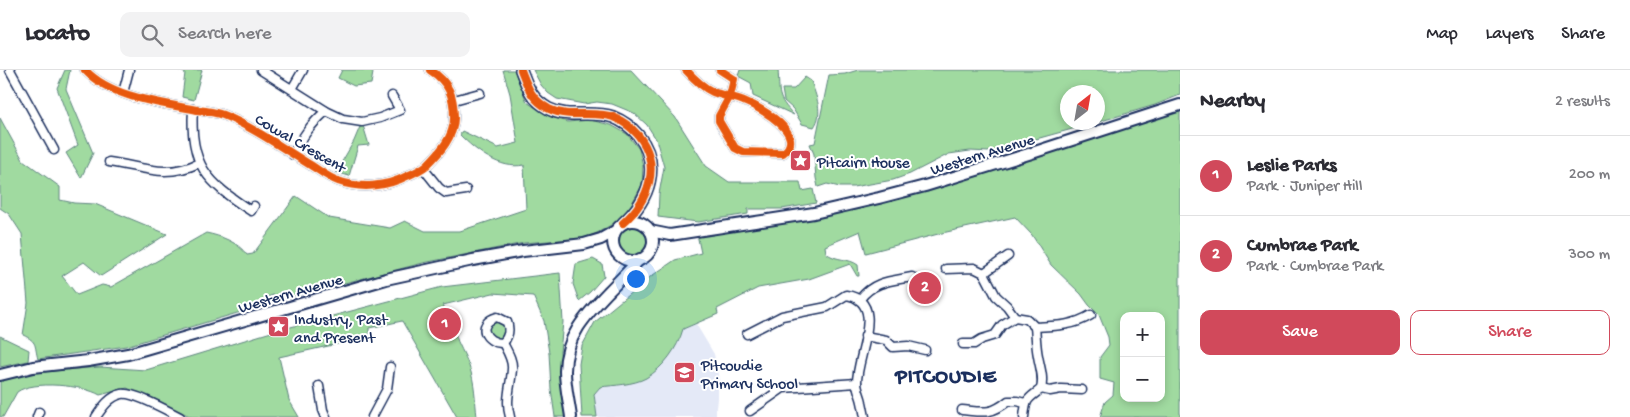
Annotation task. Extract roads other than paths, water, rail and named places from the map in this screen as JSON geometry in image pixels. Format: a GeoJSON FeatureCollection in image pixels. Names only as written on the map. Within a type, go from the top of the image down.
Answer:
{"type":"FeatureCollection","features":[{"type":"Feature","properties":{"kind":"main road"},"geometry":{"type":"LineString","coordinates":[[521,70],[528,90],[550,109],[569,114],[593,113],[613,117],[636,133],[646,148],[650,165],[650,183],[641,202],[633,214],[615,231],[589,243]]}},
{"type":"Feature","properties":{"kind":"main road","name":"Western Avenue"},"geometry":{"type":"LineString","coordinates":[[652,248],[660,240],[670,235],[814,213],[926,186],[1180,105]]}},
{"type":"Feature","properties":{"kind":"main road"},"geometry":{"type":"LineString","coordinates":[[571,417],[565,372],[567,353],[571,342],[582,321],[618,281],[652,248],[653,242],[647,227],[640,218],[641,202]]}},
{"type":"Feature","properties":{"kind":"main road"},"geometry":{"type":"LineString","coordinates":[[623,223],[637,221],[647,227]]}},
{"type":"Feature","properties":{"kind":"main road","name":"Western Avenue"},"geometry":{"type":"LineString","coordinates":[[647,227],[670,235]]}},
{"type":"Feature","properties":{"kind":"main road"},"geometry":{"type":"LineString","coordinates":[[615,231],[612,241],[621,271],[618,281]]}},
{"type":"Feature","properties":{"kind":"main road"},"geometry":{"type":"LineString","coordinates":[[589,243],[600,245],[630,261],[640,260]]}},
{"type":"Feature","properties":{"kind":"main road","name":"Western Avenue"},"geometry":{"type":"LineString","coordinates":[[0,375],[33,367],[88,361],[128,354],[344,291],[429,269],[523,251],[589,243]]}},
{"type":"Feature","properties":{"kind":"street"},"geometry":{"type":"LineString","coordinates":[[10,70],[54,150]]}},
{"type":"Feature","properties":{"kind":"street","name":"Cowal Crescent"},"geometry":{"type":"LineString","coordinates":[[85,70],[106,86],[123,93],[221,114],[240,122],[336,181],[355,186],[397,182],[423,168],[448,141],[454,127],[454,100]]}},
{"type":"Feature","properties":{"kind":"street"},"geometry":{"type":"LineString","coordinates":[[123,93],[129,70]]}},
{"type":"Feature","properties":{"kind":"street"},"geometry":{"type":"LineString","coordinates":[[261,70],[326,111],[343,119],[362,122],[380,118],[400,110],[392,96]]}},
{"type":"Feature","properties":{"kind":"street"},"geometry":{"type":"LineString","coordinates":[[292,89],[303,70]]}},
{"type":"Feature","properties":{"kind":"street"},"geometry":{"type":"LineString","coordinates":[[430,70],[438,75],[454,100],[480,93]]}},
{"type":"Feature","properties":{"kind":"street"},"geometry":{"type":"LineString","coordinates":[[686,70],[696,82],[712,91],[730,96],[746,102],[784,126],[791,138],[788,149],[783,153],[743,152],[735,148],[718,121],[730,96],[734,79],[720,70]]}},
{"type":"Feature","properties":{"kind":"street"},"geometry":{"type":"LineString","coordinates":[[193,109],[192,128],[199,163],[225,194],[251,211]]}},
{"type":"Feature","properties":{"kind":"street"},"geometry":{"type":"LineString","coordinates":[[293,155],[312,124],[326,111]]}},
{"type":"Feature","properties":{"kind":"street"},"geometry":{"type":"LineString","coordinates":[[109,162],[157,171],[175,172],[199,163]]}},
{"type":"Feature","properties":{"kind":"street"},"geometry":{"type":"LineString","coordinates":[[423,168],[439,188],[446,193],[466,190]]}},
{"type":"Feature","properties":{"kind":"street"},"geometry":{"type":"LineString","coordinates":[[984,272],[1008,256]]}},
{"type":"Feature","properties":{"kind":"street"},"geometry":{"type":"LineString","coordinates":[[946,269],[974,268],[984,272],[996,296],[1015,317]]}},
{"type":"Feature","properties":{"kind":"street"},"geometry":{"type":"LineString","coordinates":[[860,299],[867,290],[877,285],[912,277]]}},
{"type":"Feature","properties":{"kind":"street"},"geometry":{"type":"LineString","coordinates":[[748,334],[782,316],[828,307],[846,295],[855,296],[860,299],[866,307],[868,320],[857,383],[865,417]]}},
{"type":"Feature","properties":{"kind":"street"},"geometry":{"type":"LineString","coordinates":[[963,344],[974,344],[995,335],[1002,325],[1015,317],[1027,319],[1036,327],[1058,326],[1079,322],[1091,315]]}},
{"type":"Feature","properties":{"kind":"street"},"geometry":{"type":"LineString","coordinates":[[1036,327],[1038,356],[1043,374],[1041,389]]}},
{"type":"Feature","properties":{"kind":"street"},"geometry":{"type":"LineString","coordinates":[[865,336],[886,340],[893,347],[908,346],[925,350]]}},
{"type":"Feature","properties":{"kind":"street"},"geometry":{"type":"LineString","coordinates":[[503,343],[509,355],[512,368],[507,408],[510,417]]}},
{"type":"Feature","properties":{"kind":"street"},"geometry":{"type":"LineString","coordinates":[[372,417],[388,389],[390,367]]}},
{"type":"Feature","properties":{"kind":"street"},"geometry":{"type":"LineString","coordinates":[[750,411],[783,388],[857,383]]}},
{"type":"Feature","properties":{"kind":"street"},"geometry":{"type":"LineString","coordinates":[[320,386],[323,410],[326,417]]}},
{"type":"Feature","properties":{"kind":"street"},"geometry":{"type":"LineString","coordinates":[[1024,417],[1025,404],[1028,399],[1041,389],[1082,390]]}},
{"type":"Feature","properties":{"kind":"street"},"geometry":{"type":"LineString","coordinates":[[96,417],[106,402],[122,394],[134,396],[180,417]]}},
{"type":"Feature","properties":{"kind":"street"},"geometry":{"type":"LineString","coordinates":[[962,410],[988,412],[998,409],[1008,401],[1017,401],[1025,404]]}},
{"type":"Feature","properties":{"kind":"place","name":"Pitcairn House"},"geometry":{"type":"Point","coordinates":[801,161]}},
{"type":"Feature","properties":{"kind":"place","name":"Cumbrae Park"},"geometry":{"type":"Point","coordinates":[925,288]}},
{"type":"Feature","properties":{"kind":"place","name":"Leslie Parks"},"geometry":{"type":"Point","coordinates":[445,324]}},
{"type":"Feature","properties":{"kind":"place","name":"Industry, Past and Present"},"geometry":{"type":"Point","coordinates":[278,327]}},
{"type":"Feature","properties":{"kind":"place","name":"Pitcoudie Primary School"},"geometry":{"type":"Point","coordinates":[685,373]}},
{"type":"Feature","properties":{"kind":"district","name":"PITCOUDIE"},"geometry":{"type":"Point","coordinates":[946,375]}}]}
